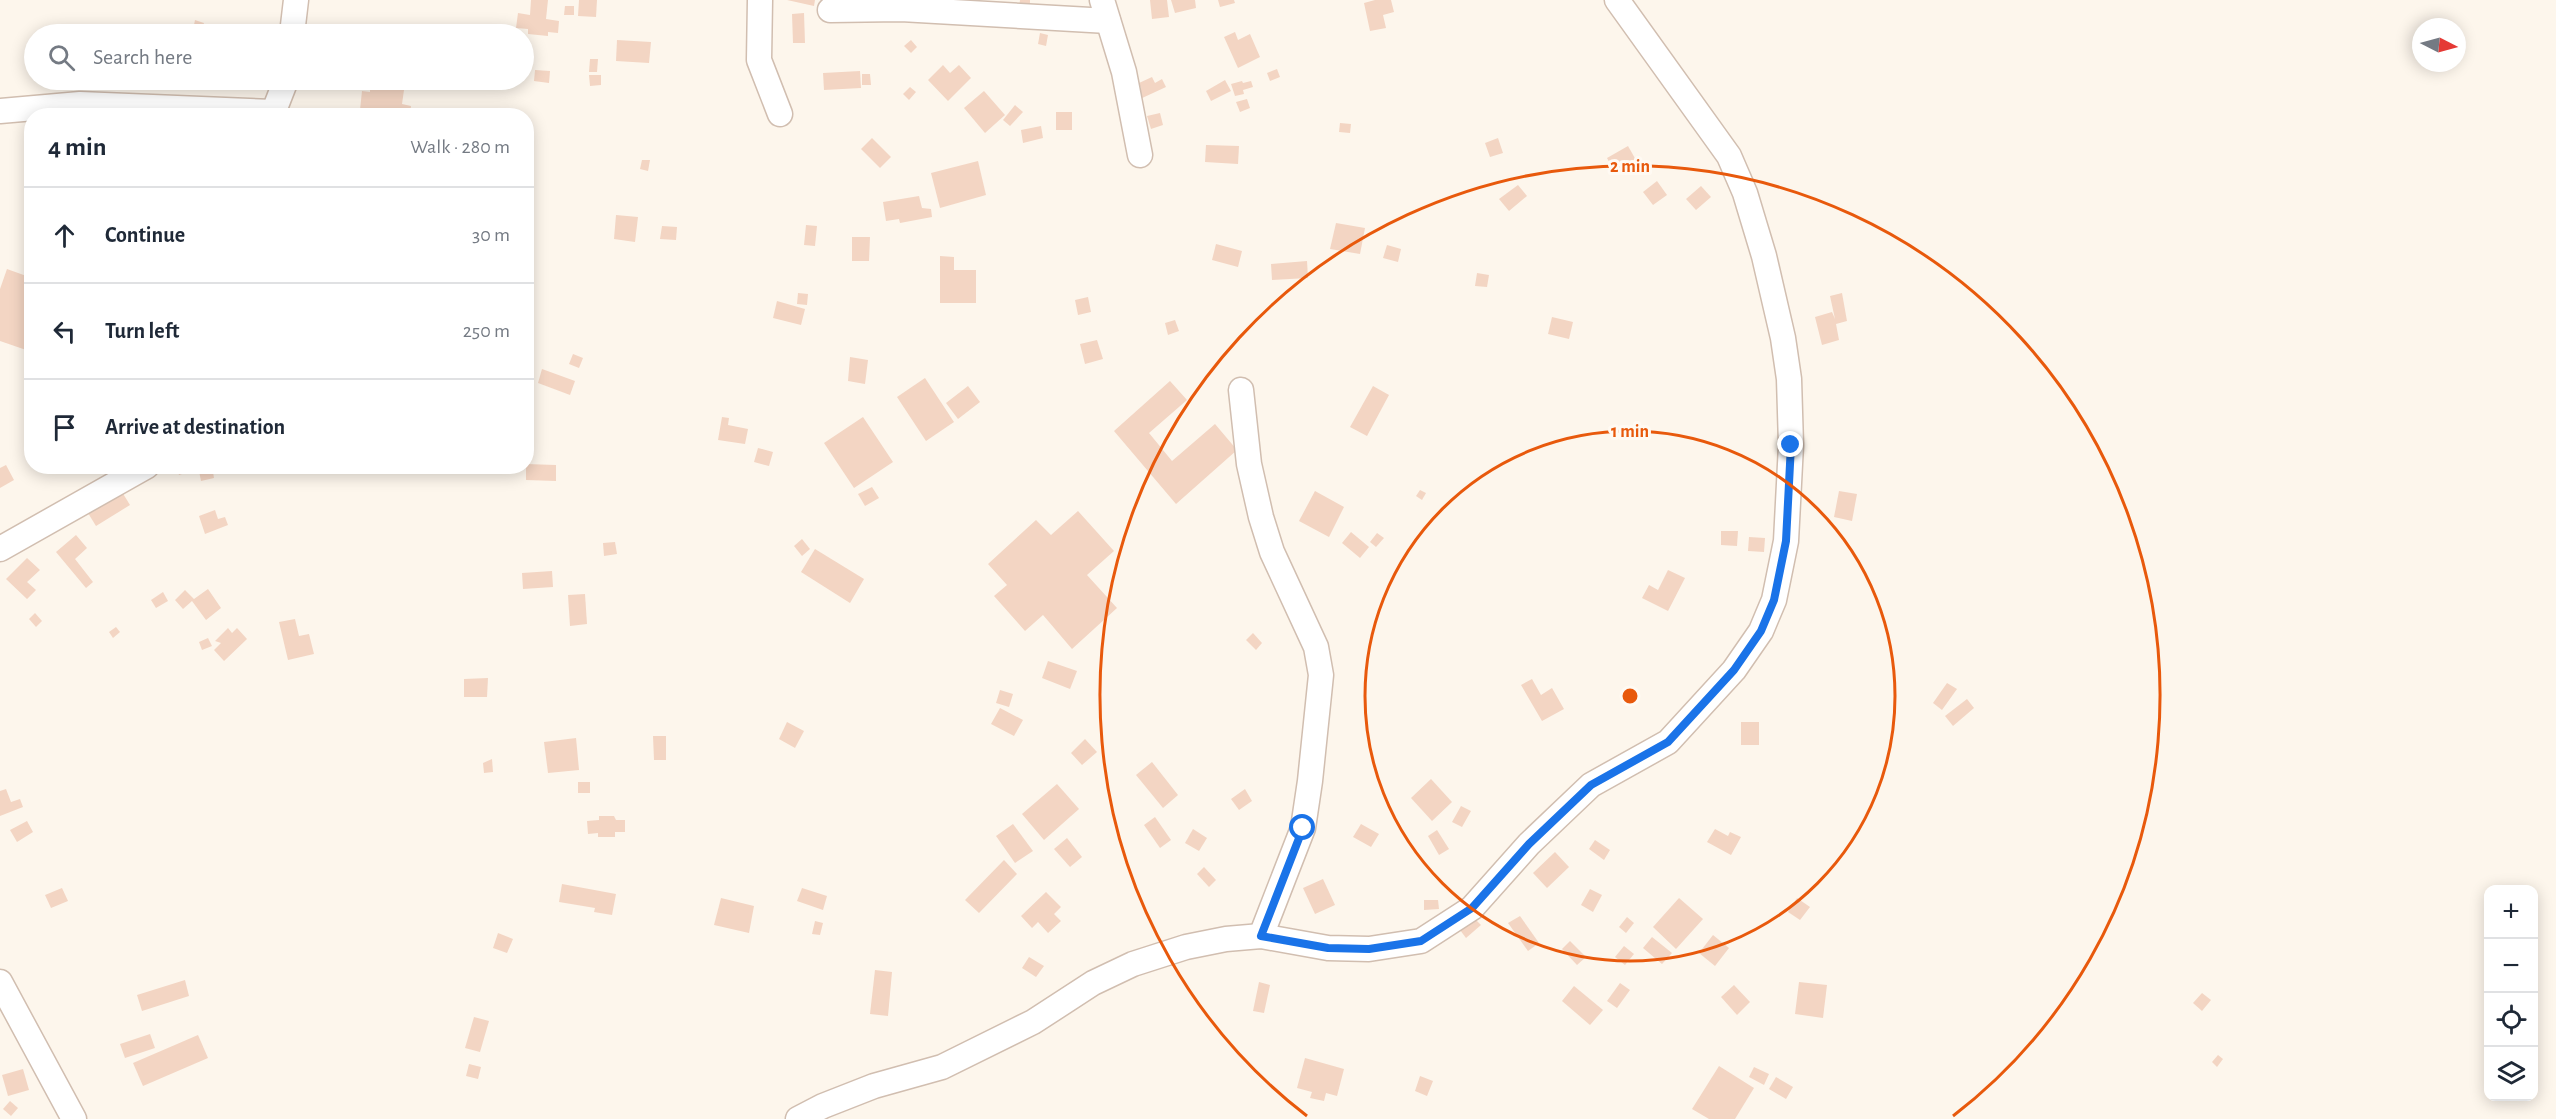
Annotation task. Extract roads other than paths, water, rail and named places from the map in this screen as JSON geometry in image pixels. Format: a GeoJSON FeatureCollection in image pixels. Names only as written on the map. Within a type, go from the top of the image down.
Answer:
{"type":"FeatureCollection","features":[{"type":"Feature","properties":{"kind":"street"},"geometry":{"type":"LineString","coordinates":[[293,24],[296,0]]}},
{"type":"Feature","properties":{"kind":"street"},"geometry":{"type":"LineString","coordinates":[[760,0],[759,60],[780,114]]}},
{"type":"Feature","properties":{"kind":"street"},"geometry":{"type":"LineString","coordinates":[[798,1119],[823,1106],[874,1086],[942,1067],[1033,1022],[1093,982],[1133,964],[1186,947],[1226,939],[1261,936],[1328,948],[1369,949],[1421,941],[1472,908],[1529,844],[1591,785],[1668,742],[1734,670],[1761,631],[1774,600],[1786,541],[1791,445],[1789,379],[1783,338],[1764,256],[1745,193],[1729,156],[1617,0]]}},
{"type":"Feature","properties":{"kind":"street"},"geometry":{"type":"LineString","coordinates":[[830,10],[1105,10],[1124,72],[1140,155]]}},
{"type":"Feature","properties":{"kind":"street"},"geometry":{"type":"LineString","coordinates":[[274,108],[282,90]]}},
{"type":"Feature","properties":{"kind":"street"},"geometry":{"type":"LineString","coordinates":[[34,108],[80,104],[157,108]]}},
{"type":"Feature","properties":{"kind":"street"},"geometry":{"type":"LineString","coordinates":[[0,111],[24,109]]}},
{"type":"Feature","properties":{"kind":"street"},"geometry":{"type":"LineString","coordinates":[[1240,390],[1250,464],[1261,517],[1272,552],[1316,647],[1321,675],[1303,828],[1261,936]]}},
{"type":"Feature","properties":{"kind":"street"},"geometry":{"type":"LineString","coordinates":[[0,549],[133,474]]}},
{"type":"Feature","properties":{"kind":"street"},"geometry":{"type":"LineString","coordinates":[[0,982],[74,1119]]}}]}
